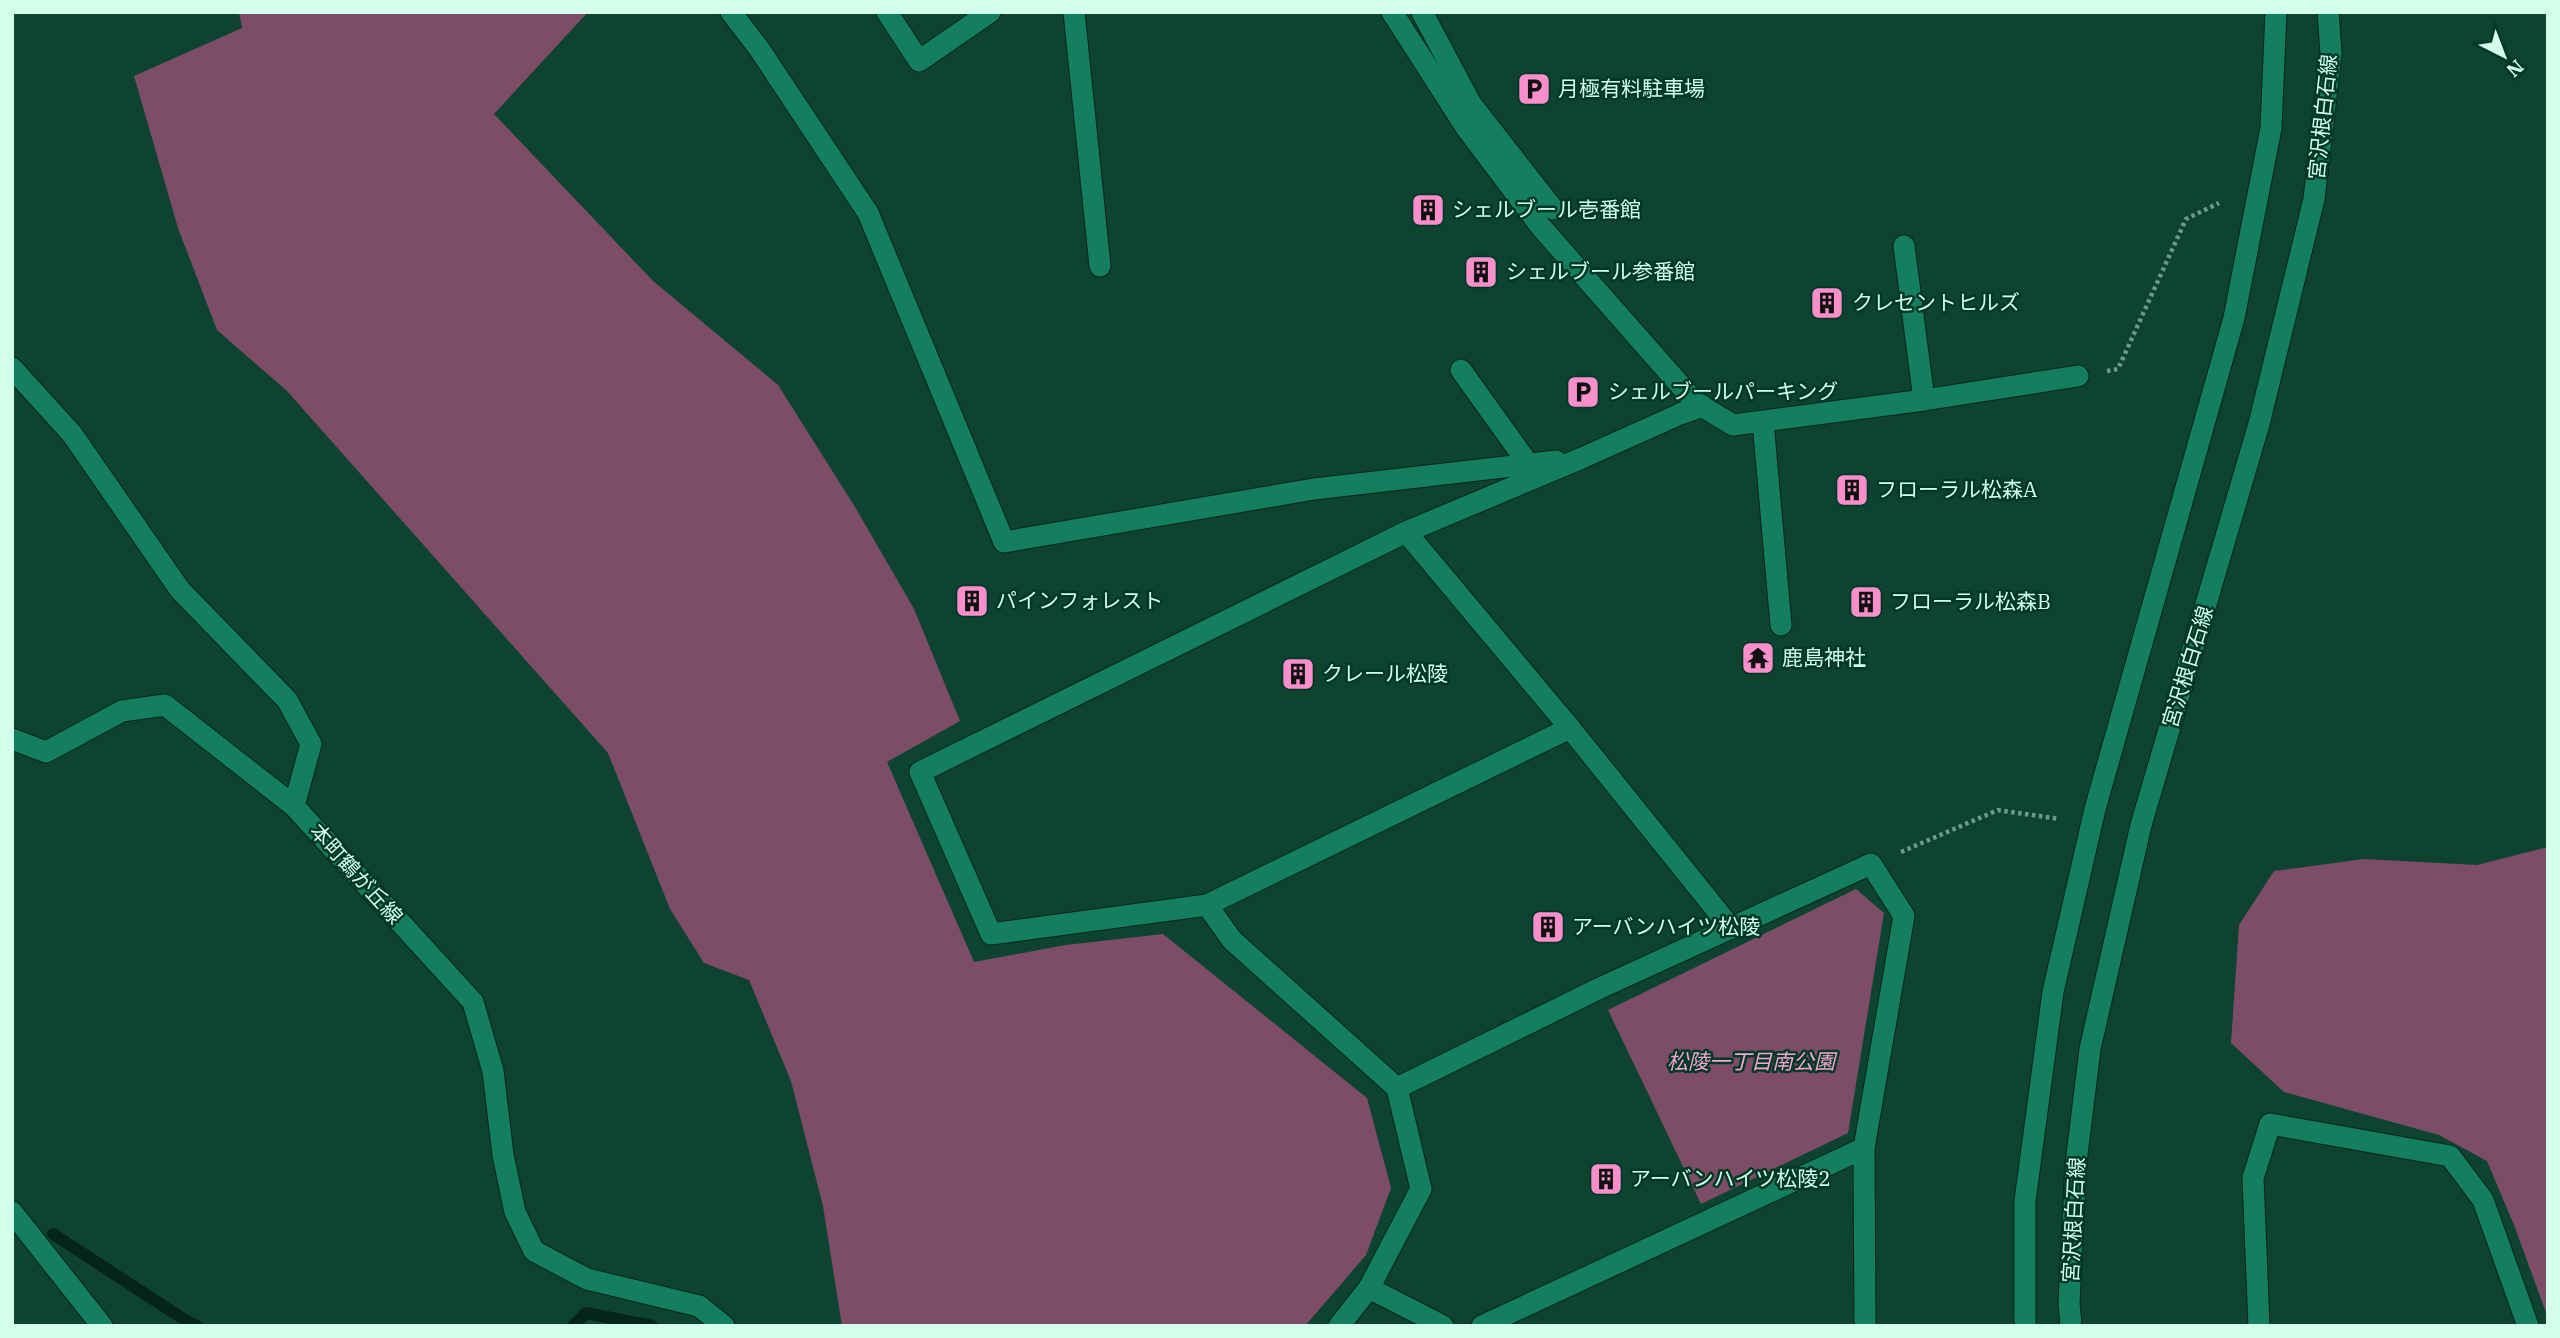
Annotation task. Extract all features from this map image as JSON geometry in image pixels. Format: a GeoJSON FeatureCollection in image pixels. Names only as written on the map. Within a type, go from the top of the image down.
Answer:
{"type":"FeatureCollection","features":[{"type":"Feature","properties":{"kind":"street"},"geometry":{"type":"LineString","coordinates":[[732,12],[868,213],[1004,542],[1314,489],[1582,458]]}},
{"type":"Feature","properties":{"kind":"street"},"geometry":{"type":"LineString","coordinates":[[887,12],[919,61],[990,12]]}},
{"type":"Feature","properties":{"kind":"street"},"geometry":{"type":"LineString","coordinates":[[1074,12],[1100,266]]}},
{"type":"Feature","properties":{"kind":"street"},"geometry":{"type":"LineString","coordinates":[[1392,12],[1467,129],[1541,227],[1695,402],[1733,425],[1924,400],[2078,376]]}},
{"type":"Feature","properties":{"kind":"street"},"geometry":{"type":"LineString","coordinates":[[1422,12],[1471,104],[1553,209]]}},
{"type":"Feature","properties":{"kind":"street"},"geometry":{"type":"LineString","coordinates":[[2025,1326],[2025,1201],[2053,992],[2095,809],[2234,318],[2271,128],[2277,12]]}},
{"type":"Feature","properties":{"kind":"street","name":"宮沢根白石線"},"geometry":{"type":"LineString","coordinates":[[2071,1326],[2069,1303],[2076,1163],[2091,1049],[2140,825],[2259,424],[2314,199],[2331,54],[2328,12]]}},
{"type":"Feature","properties":{"kind":"street"},"geometry":{"type":"LineString","coordinates":[[1904,246],[1924,400]]}},
{"type":"Feature","properties":{"kind":"street","name":"本町鶴が丘線"},"geometry":{"type":"LineString","coordinates":[[12,368],[72,434],[180,590],[286,700],[311,744],[294,806],[472,1002],[493,1071],[503,1155],[515,1212],[534,1251],[587,1279],[699,1306],[724,1326]]}},
{"type":"Feature","properties":{"kind":"street"},"geometry":{"type":"LineString","coordinates":[[1461,370],[1529,465]]}},
{"type":"Feature","properties":{"kind":"street"},"geometry":{"type":"LineString","coordinates":[[1570,728],[1207,905],[991,934],[920,772],[1406,532],[1680,414],[1703,407]]}},
{"type":"Feature","properties":{"kind":"street"},"geometry":{"type":"LineString","coordinates":[[1763,422],[1781,625]]}},
{"type":"Feature","properties":{"kind":"street"},"geometry":{"type":"LineString","coordinates":[[1406,532],[1570,728],[1731,928]]}},
{"type":"Feature","properties":{"kind":"street"},"geometry":{"type":"LineString","coordinates":[[12,739],[46,752],[122,711],[164,705],[294,806]]}},
{"type":"Feature","properties":{"kind":"street"},"geometry":{"type":"LineString","coordinates":[[1397,1087],[1600,988],[1871,864],[1904,916],[1864,1148],[1865,1326]]}},
{"type":"Feature","properties":{"kind":"street"},"geometry":{"type":"LineString","coordinates":[[1207,905],[1232,940],[1397,1087],[1420,1189],[1369,1288],[1339,1326]]}},
{"type":"Feature","properties":{"kind":"street"},"geometry":{"type":"LineString","coordinates":[[2259,1326],[2253,1178],[2270,1124],[2450,1156],[2483,1200],[2528,1326]]}},
{"type":"Feature","properties":{"kind":"street"},"geometry":{"type":"LineString","coordinates":[[1482,1326],[1864,1148]]}},
{"type":"Feature","properties":{"kind":"street"},"geometry":{"type":"LineString","coordinates":[[12,1212],[102,1326]]}},
{"type":"Feature","properties":{"kind":"street"},"geometry":{"type":"LineString","coordinates":[[1369,1288],[1443,1326]]}},
{"type":"Feature","properties":{"kind":"path"},"geometry":{"type":"LineString","coordinates":[[2078,376],[2118,369],[2186,219],[2219,203]]}},
{"type":"Feature","properties":{"kind":"path"},"geometry":{"type":"LineString","coordinates":[[1871,864],[1998,810],[2059,819]]}},
{"type":"Feature","properties":{"kind":"green space"},"geometry":{"type":"Polygon","coordinates":[[[239,12],[588,12],[494,114],[653,281],[778,385],[855,507],[914,609],[960,721],[887,762],[974,962],[1066,945],[1163,934],[1367,1098],[1391,1188],[1366,1255],[1305,1326],[842,1326],[823,1206],[791,1081],[749,980],[704,963],[670,909],[608,753],[287,391],[217,330],[178,228],[134,76],[242,28],[239,12]]]}},
{"type":"Feature","properties":{"kind":"green space"},"geometry":{"type":"Polygon","coordinates":[[[2548,847],[2548,1318],[2487,1161],[2439,1135],[2284,1092],[2231,1043],[2239,925],[2274,871],[2364,859],[2477,865],[2548,847]]]}},
{"type":"Feature","properties":{"kind":"green space","name":"松陵一丁目南公園"},"geometry":{"type":"Polygon","coordinates":[[[1856,889],[1884,913],[1848,1133],[1701,1204],[1608,1010],[1856,889]]]}},
{"type":"Feature","properties":{"kind":"waterway"},"geometry":{"type":"LineString","coordinates":[[53,1234],[197,1326]]}},
{"type":"Feature","properties":{"kind":"waterway"},"geometry":{"type":"LineString","coordinates":[[573,1326],[586,1313],[652,1326]]}},
{"type":"Feature","properties":{"kind":"place","name":"月極有料駐車場"},"geometry":{"type":"Point","coordinates":[1534,89]}},
{"type":"Feature","properties":{"kind":"place","name":"シェルブール壱番館"},"geometry":{"type":"Point","coordinates":[1428,210]}},
{"type":"Feature","properties":{"kind":"place","name":"シェルブール参番館"},"geometry":{"type":"Point","coordinates":[1481,272]}},
{"type":"Feature","properties":{"kind":"place","name":"クレセントヒルズ"},"geometry":{"type":"Point","coordinates":[1827,303]}},
{"type":"Feature","properties":{"kind":"place","name":"シェルブールパーキング"},"geometry":{"type":"Point","coordinates":[1583,392]}},
{"type":"Feature","properties":{"kind":"place","name":"フローラル松森A"},"geometry":{"type":"Point","coordinates":[1852,490]}},
{"type":"Feature","properties":{"kind":"place","name":"パインフォレスト"},"geometry":{"type":"Point","coordinates":[972,601]}},
{"type":"Feature","properties":{"kind":"place","name":"フローラル松森B"},"geometry":{"type":"Point","coordinates":[1866,602]}},
{"type":"Feature","properties":{"kind":"place","name":"鹿島神社"},"geometry":{"type":"Point","coordinates":[1758,658]}},
{"type":"Feature","properties":{"kind":"place","name":"クレール松陵"},"geometry":{"type":"Point","coordinates":[1298,674]}},
{"type":"Feature","properties":{"kind":"place","name":"アーバンハイツ松陵"},"geometry":{"type":"Point","coordinates":[1548,927]}},
{"type":"Feature","properties":{"kind":"place","name":"アーバンハイツ松陵2"},"geometry":{"type":"Point","coordinates":[1606,1179]}}]}
